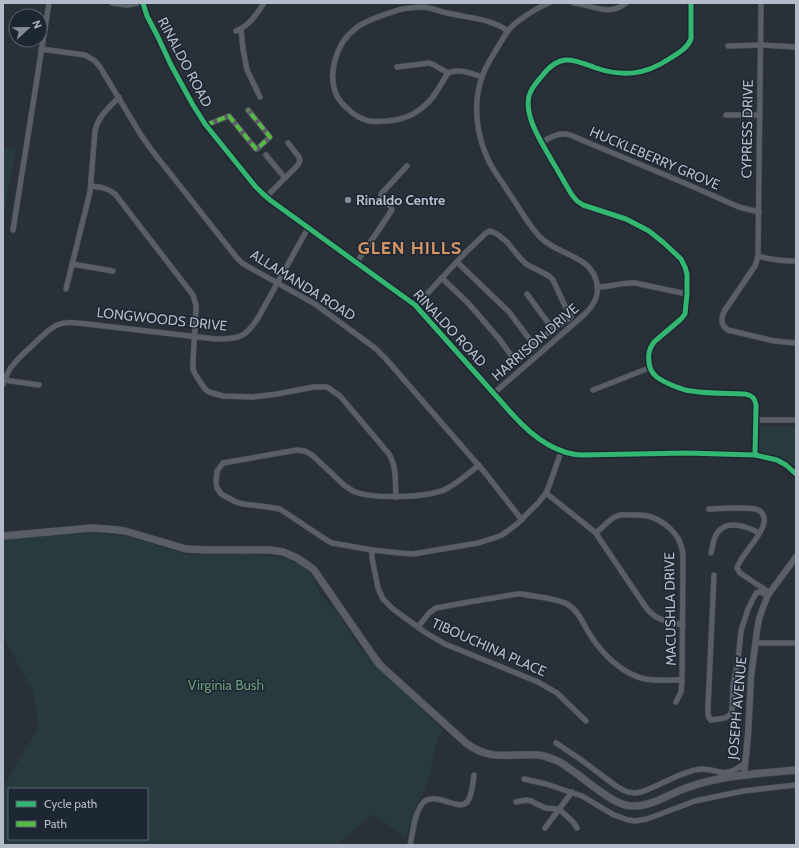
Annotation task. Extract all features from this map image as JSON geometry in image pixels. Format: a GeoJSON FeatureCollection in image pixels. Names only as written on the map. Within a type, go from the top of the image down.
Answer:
{"type":"FeatureCollection","features":[{"type":"Feature","properties":{"kind":"main road"},"geometry":{"type":"LineString","coordinates":[[3,536],[92,528],[108,529],[125,531],[186,549],[270,550],[283,552],[297,558],[314,570],[380,665],[472,748],[497,756],[532,755],[560,762],[620,804],[628,806],[644,805],[693,785],[716,779],[796,770]]}},
{"type":"Feature","properties":{"kind":"street"},"geometry":{"type":"LineString","coordinates":[[13,230],[41,49],[50,3]]}},
{"type":"Feature","properties":{"kind":"street"},"geometry":{"type":"LineString","coordinates":[[112,3],[127,5],[138,3]]}},
{"type":"Feature","properties":{"kind":"street","name":"RINALDO ROAD"},"geometry":{"type":"LineString","coordinates":[[143,3],[147,16],[189,98],[206,125],[255,186],[266,197],[415,305],[512,415],[528,431],[561,452],[568,454],[687,453],[755,455],[777,460],[786,465],[796,474]]}},
{"type":"Feature","properties":{"kind":"street"},"geometry":{"type":"LineString","coordinates":[[260,97],[247,70],[239,30],[248,25],[264,3]]}},
{"type":"Feature","properties":{"kind":"street"},"geometry":{"type":"LineString","coordinates":[[550,3],[517,22],[508,31],[487,65],[482,77],[478,89],[477,113],[478,128],[487,159],[538,235],[547,243],[589,267],[597,287],[606,287],[628,282],[687,294]]}},
{"type":"Feature","properties":{"kind":"street"},"geometry":{"type":"LineString","coordinates":[[574,3],[606,10],[617,9],[626,3]]}},
{"type":"Feature","properties":{"kind":"street"},"geometry":{"type":"LineString","coordinates":[[691,3],[691,35],[688,44],[680,52],[654,68],[629,74],[605,71],[574,60],[563,60],[558,62],[552,66],[533,87],[529,96],[529,114],[532,124],[572,196],[577,201],[583,205],[626,219],[649,231],[664,242],[681,259],[687,274],[685,314],[682,319],[654,342],[649,352],[649,368],[656,377],[684,390],[750,395],[753,397],[756,405],[755,455]]}},
{"type":"Feature","properties":{"kind":"street","name":"CYPRESS DRIVE"},"geometry":{"type":"LineString","coordinates":[[758,256],[761,3]]}},
{"type":"Feature","properties":{"kind":"street"},"geometry":{"type":"LineString","coordinates":[[482,77],[461,71],[452,71],[448,73],[433,98],[412,116],[398,120],[369,121],[356,116],[343,104],[334,87],[333,73],[337,53],[341,44],[354,29],[370,20],[396,11],[414,7],[433,6],[447,13],[500,25],[508,31]]}},
{"type":"Feature","properties":{"kind":"street"},"geometry":{"type":"LineString","coordinates":[[728,46],[760,45],[796,47]]}},
{"type":"Feature","properties":{"kind":"street","name":"ALLAMANDA ROAD"},"geometry":{"type":"LineString","coordinates":[[41,49],[85,55],[90,57],[100,66],[148,145],[237,258],[247,266],[315,304],[375,348],[479,465],[522,520]]}},
{"type":"Feature","properties":{"kind":"street"},"geometry":{"type":"LineString","coordinates":[[397,67],[429,63],[448,73]]}},
{"type":"Feature","properties":{"kind":"street"},"geometry":{"type":"LineString","coordinates":[[66,289],[90,192],[96,125],[103,113],[119,97]]}},
{"type":"Feature","properties":{"kind":"street"},"geometry":{"type":"LineString","coordinates":[[206,125],[229,116],[256,149],[258,149],[270,137],[248,110]]}},
{"type":"Feature","properties":{"kind":"street"},"geometry":{"type":"LineString","coordinates":[[726,115],[760,114]]}},
{"type":"Feature","properties":{"kind":"street","name":"HUCKLEBERRY GROVE"},"geometry":{"type":"LineString","coordinates":[[542,142],[556,135],[570,135],[738,207],[758,212]]}},
{"type":"Feature","properties":{"kind":"street"},"geometry":{"type":"LineString","coordinates":[[266,197],[286,178],[300,161],[299,157],[288,143]]}},
{"type":"Feature","properties":{"kind":"street"},"geometry":{"type":"LineString","coordinates":[[266,155],[286,178]]}},
{"type":"Feature","properties":{"kind":"street"},"geometry":{"type":"LineString","coordinates":[[357,262],[391,212],[392,208],[382,199],[381,194],[407,166]]}},
{"type":"Feature","properties":{"kind":"street"},"geometry":{"type":"LineString","coordinates":[[91,186],[107,188],[115,194],[190,289],[196,305],[193,370],[206,389],[215,394],[231,397],[277,394],[322,386],[334,391],[348,405],[392,459],[395,474],[396,497]]}},
{"type":"Feature","properties":{"kind":"street","name":"LONGWOODS DRIVE"},"geometry":{"type":"LineString","coordinates":[[4,382],[13,364],[20,357],[48,330],[63,323],[70,322],[216,339],[229,339],[244,335],[252,328],[308,228]]}},
{"type":"Feature","properties":{"kind":"street"},"geometry":{"type":"LineString","coordinates":[[428,294],[442,278],[464,254],[488,231],[502,238],[524,262],[549,276],[555,282],[570,311],[571,317],[542,338],[529,352],[518,360],[513,358],[500,340],[469,304],[442,278]]}},
{"type":"Feature","properties":{"kind":"street"},"geometry":{"type":"LineString","coordinates":[[796,261],[772,260],[758,256],[755,266],[722,316],[723,325],[728,330],[761,339],[796,343]]}},
{"type":"Feature","properties":{"kind":"street"},"geometry":{"type":"LineString","coordinates":[[457,262],[505,307],[534,345]]}},
{"type":"Feature","properties":{"kind":"street"},"geometry":{"type":"LineString","coordinates":[[72,264],[113,271]]}},
{"type":"Feature","properties":{"kind":"street","name":"HARRISON DRIVE"},"geometry":{"type":"LineString","coordinates":[[494,393],[592,307],[596,300],[597,287]]}},
{"type":"Feature","properties":{"kind":"street"},"geometry":{"type":"LineString","coordinates":[[527,294],[554,330]]}},
{"type":"Feature","properties":{"kind":"street"},"geometry":{"type":"LineString","coordinates":[[542,338],[549,346]]}},
{"type":"Feature","properties":{"kind":"street"},"geometry":{"type":"LineString","coordinates":[[593,390],[649,368]]}},
{"type":"Feature","properties":{"kind":"street"},"geometry":{"type":"LineString","coordinates":[[4,382],[39,385]]}},
{"type":"Feature","properties":{"kind":"street"},"geometry":{"type":"LineString","coordinates":[[756,420],[796,420]]}},
{"type":"Feature","properties":{"kind":"street"},"geometry":{"type":"LineString","coordinates":[[479,465],[451,486],[438,493],[388,497],[356,492],[350,489],[312,455],[305,451],[297,450],[223,463],[218,468],[216,483],[221,494],[226,497],[243,504],[280,510],[332,543],[400,554],[413,554],[478,543],[502,535],[522,520],[546,493],[561,452]]}},
{"type":"Feature","properties":{"kind":"street"},"geometry":{"type":"LineString","coordinates":[[546,493],[596,533],[647,609],[652,614],[661,620],[683,625]]}},
{"type":"Feature","properties":{"kind":"street"},"geometry":{"type":"LineString","coordinates":[[709,509],[754,509],[759,510],[764,516],[764,523],[759,533],[737,568],[740,573],[769,594]]}},
{"type":"Feature","properties":{"kind":"street","name":"MACUSHLA DRIVE"},"geometry":{"type":"LineString","coordinates":[[596,533],[616,516],[641,515],[655,518],[664,523],[674,533],[680,542],[683,554],[682,680],[681,692],[676,702]]}},
{"type":"Feature","properties":{"kind":"street"},"geometry":{"type":"LineString","coordinates":[[711,553],[717,533],[720,529],[726,526],[732,525],[747,527],[759,533]]}},
{"type":"Feature","properties":{"kind":"street","name":"TIBOUCHINA PLACE"},"geometry":{"type":"LineString","coordinates":[[372,550],[372,558],[378,588],[380,595],[387,604],[426,633],[445,644],[538,682],[552,690],[586,721]]}},
{"type":"Feature","properties":{"kind":"street"},"geometry":{"type":"LineString","coordinates":[[796,557],[769,594],[759,619],[755,643],[796,643]]}},
{"type":"Feature","properties":{"kind":"street"},"geometry":{"type":"LineString","coordinates":[[714,575],[708,707],[708,716],[711,720],[725,718],[731,713],[740,636],[746,615],[756,594],[760,592],[769,594]]}},
{"type":"Feature","properties":{"kind":"street","name":"MACUSHLA DRIVE"},"geometry":{"type":"LineString","coordinates":[[418,627],[432,610],[440,607],[517,594],[560,601],[567,604],[576,612],[598,645],[619,666],[632,674],[644,678],[654,680],[682,680]]}},
{"type":"Feature","properties":{"kind":"street","name":"JOSEPH AVENUE"},"geometry":{"type":"LineString","coordinates":[[744,775],[755,643]]}},
{"type":"Feature","properties":{"kind":"street"},"geometry":{"type":"LineString","coordinates":[[556,743],[616,786],[628,792],[635,793],[701,769],[730,772],[739,768],[745,763]]}},
{"type":"Feature","properties":{"kind":"street"},"geometry":{"type":"LineString","coordinates":[[410,845],[417,813],[422,804],[433,798],[458,805],[467,803],[470,799],[474,775]]}},
{"type":"Feature","properties":{"kind":"street"},"geometry":{"type":"LineString","coordinates":[[524,779],[572,792],[582,796],[614,815],[635,821],[647,819],[695,801],[743,791],[796,785]]}},
{"type":"Feature","properties":{"kind":"street"},"geometry":{"type":"LineString","coordinates":[[544,828],[572,792]]}},
{"type":"Feature","properties":{"kind":"street"},"geometry":{"type":"LineString","coordinates":[[516,802],[531,801],[545,808],[559,809],[573,822],[577,828]]}},
{"type":"Feature","properties":{"kind":"green space"},"geometry":{"type":"Polygon","coordinates":[[[3,148],[16,149],[3,219],[3,148]]]}},
{"type":"Feature","properties":{"kind":"green space"},"geometry":{"type":"Polygon","coordinates":[[[762,426],[796,427],[796,474],[776,459],[756,457],[758,430],[762,426]]]}},
{"type":"Feature","properties":{"kind":"green space","name":"Virginia Bush"},"geometry":{"type":"Polygon","coordinates":[[[94,533],[125,536],[189,555],[244,554],[266,555],[288,559],[304,567],[315,580],[320,594],[335,610],[363,652],[443,730],[437,740],[424,792],[416,805],[406,838],[373,814],[336,845],[3,845],[3,787],[38,728],[34,693],[3,637],[3,539],[94,533]]]}},
{"type":"Feature","properties":{"kind":"marked path"},"geometry":{"type":"LineString","coordinates":[[206,125],[229,116],[257,149],[270,137],[248,110]]}},
{"type":"Feature","properties":{"kind":"cycle path"},"geometry":{"type":"LineString","coordinates":[[143,3],[147,16],[171,65],[193,105],[205,124],[255,186],[270,200],[415,305],[513,415],[535,436],[562,451],[582,455],[687,453],[755,455],[777,460],[786,465],[796,474]]}},
{"type":"Feature","properties":{"kind":"cycle path"},"geometry":{"type":"LineString","coordinates":[[691,3],[691,39],[687,46],[678,53],[660,64],[634,73],[615,73],[571,60],[560,61],[547,70],[536,83],[529,96],[529,112],[531,121],[539,138],[569,191],[577,201],[583,205],[626,219],[649,231],[681,259],[687,274],[685,314],[652,345],[649,354],[650,367],[654,375],[658,378],[685,390],[705,393],[745,394],[753,397],[756,405],[755,455]]}},
{"type":"Feature","properties":{"kind":"place","name":"Rinaldo Centre"},"geometry":{"type":"Point","coordinates":[348,200]}},
{"type":"Feature","properties":{"kind":"district","name":"GLEN HILLS"},"geometry":{"type":"Point","coordinates":[410,248]}}]}
